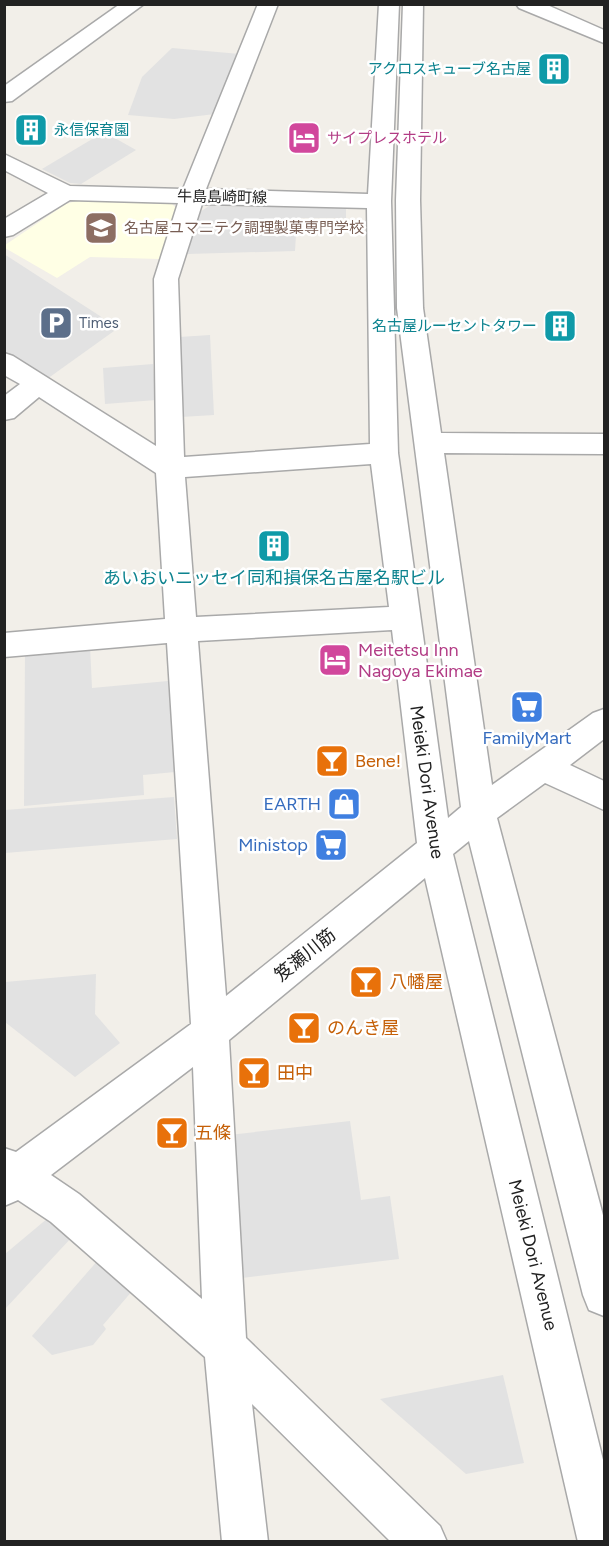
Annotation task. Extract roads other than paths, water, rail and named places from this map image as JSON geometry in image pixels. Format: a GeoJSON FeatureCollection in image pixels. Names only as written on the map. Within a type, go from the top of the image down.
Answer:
{"type":"FeatureCollection","features":[{"type":"Feature","properties":{"kind":"street"},"geometry":{"type":"LineString","coordinates":[[4,96],[134,4]]}},
{"type":"Feature","properties":{"kind":"street","name":"Meieki Dori Avenue"},"geometry":{"type":"LineString","coordinates":[[389,4],[379,201],[384,453],[435,849],[601,1542]]}},
{"type":"Feature","properties":{"kind":"street"},"geometry":{"type":"LineString","coordinates":[[413,4],[408,200],[410,308],[479,813],[604,1295]]}},
{"type":"Feature","properties":{"kind":"street"},"geometry":{"type":"LineString","coordinates":[[526,4],[604,37]]}},
{"type":"Feature","properties":{"kind":"street"},"geometry":{"type":"LineString","coordinates":[[564,4],[604,21]]}},
{"type":"Feature","properties":{"kind":"street"},"geometry":{"type":"LineString","coordinates":[[245,1542],[225,1347],[210,1032],[180,630],[170,468],[166,279],[192,196],[263,5]]}},
{"type":"Feature","properties":{"kind":"street","name":"牛島島崎町線"},"geometry":{"type":"LineString","coordinates":[[4,161],[65,193],[379,201]]}},
{"type":"Feature","properties":{"kind":"street"},"geometry":{"type":"LineString","coordinates":[[4,230],[65,193]]}},
{"type":"Feature","properties":{"kind":"street"},"geometry":{"type":"LineString","coordinates":[[4,362],[170,468],[384,453]]}},
{"type":"Feature","properties":{"kind":"street"},"geometry":{"type":"LineString","coordinates":[[4,411],[38,384]]}},
{"type":"Feature","properties":{"kind":"street"},"geometry":{"type":"LineString","coordinates":[[427,443],[604,444]]}},
{"type":"Feature","properties":{"kind":"street"},"geometry":{"type":"LineString","coordinates":[[4,645],[180,630],[404,618]]}},
{"type":"Feature","properties":{"kind":"street","name":"笈瀬川筋"},"geometry":{"type":"LineString","coordinates":[[9,1176],[210,1032],[479,813],[604,722]]}},
{"type":"Feature","properties":{"kind":"street"},"geometry":{"type":"LineString","coordinates":[[541,766],[604,796]]}},
{"type":"Feature","properties":{"kind":"street"},"geometry":{"type":"LineString","coordinates":[[9,1176],[65,1208],[225,1347],[424,1542]]}},
{"type":"Feature","properties":{"kind":"place","name":"アクロスキューブ名古屋"},"geometry":{"type":"Point","coordinates":[554,69]}},
{"type":"Feature","properties":{"kind":"place","name":"永信保育園"},"geometry":{"type":"Point","coordinates":[31,130]}},
{"type":"Feature","properties":{"kind":"place","name":"サイプレスホテル"},"geometry":{"type":"Point","coordinates":[304,138]}},
{"type":"Feature","properties":{"kind":"place","name":"名古屋ユマニテク調理製菓専門学校"},"geometry":{"type":"Point","coordinates":[101,228]}},
{"type":"Feature","properties":{"kind":"place","name":"Times"},"geometry":{"type":"Point","coordinates":[56,323]}},
{"type":"Feature","properties":{"kind":"place","name":"名古屋ルーセントタワー"},"geometry":{"type":"Point","coordinates":[560,326]}},
{"type":"Feature","properties":{"kind":"place","name":"あいおいニッセイ同和損保名古屋名駅ビル"},"geometry":{"type":"Point","coordinates":[274,546]}},
{"type":"Feature","properties":{"kind":"place","name":"Meitetsu Inn Nagoya Ekimae"},"geometry":{"type":"Point","coordinates":[335,660]}},
{"type":"Feature","properties":{"kind":"place","name":"FamilyMart"},"geometry":{"type":"Point","coordinates":[527,707]}},
{"type":"Feature","properties":{"kind":"place","name":"Bene!"},"geometry":{"type":"Point","coordinates":[332,761]}},
{"type":"Feature","properties":{"kind":"place","name":"EARTH"},"geometry":{"type":"Point","coordinates":[344,804]}},
{"type":"Feature","properties":{"kind":"place","name":"Ministop"},"geometry":{"type":"Point","coordinates":[331,845]}},
{"type":"Feature","properties":{"kind":"place","name":"八幡屋"},"geometry":{"type":"Point","coordinates":[366,982]}},
{"type":"Feature","properties":{"kind":"place","name":"のんき屋"},"geometry":{"type":"Point","coordinates":[304,1028]}},
{"type":"Feature","properties":{"kind":"place","name":"田中"},"geometry":{"type":"Point","coordinates":[254,1073]}},
{"type":"Feature","properties":{"kind":"place","name":"五條"},"geometry":{"type":"Point","coordinates":[172,1133]}}]}
